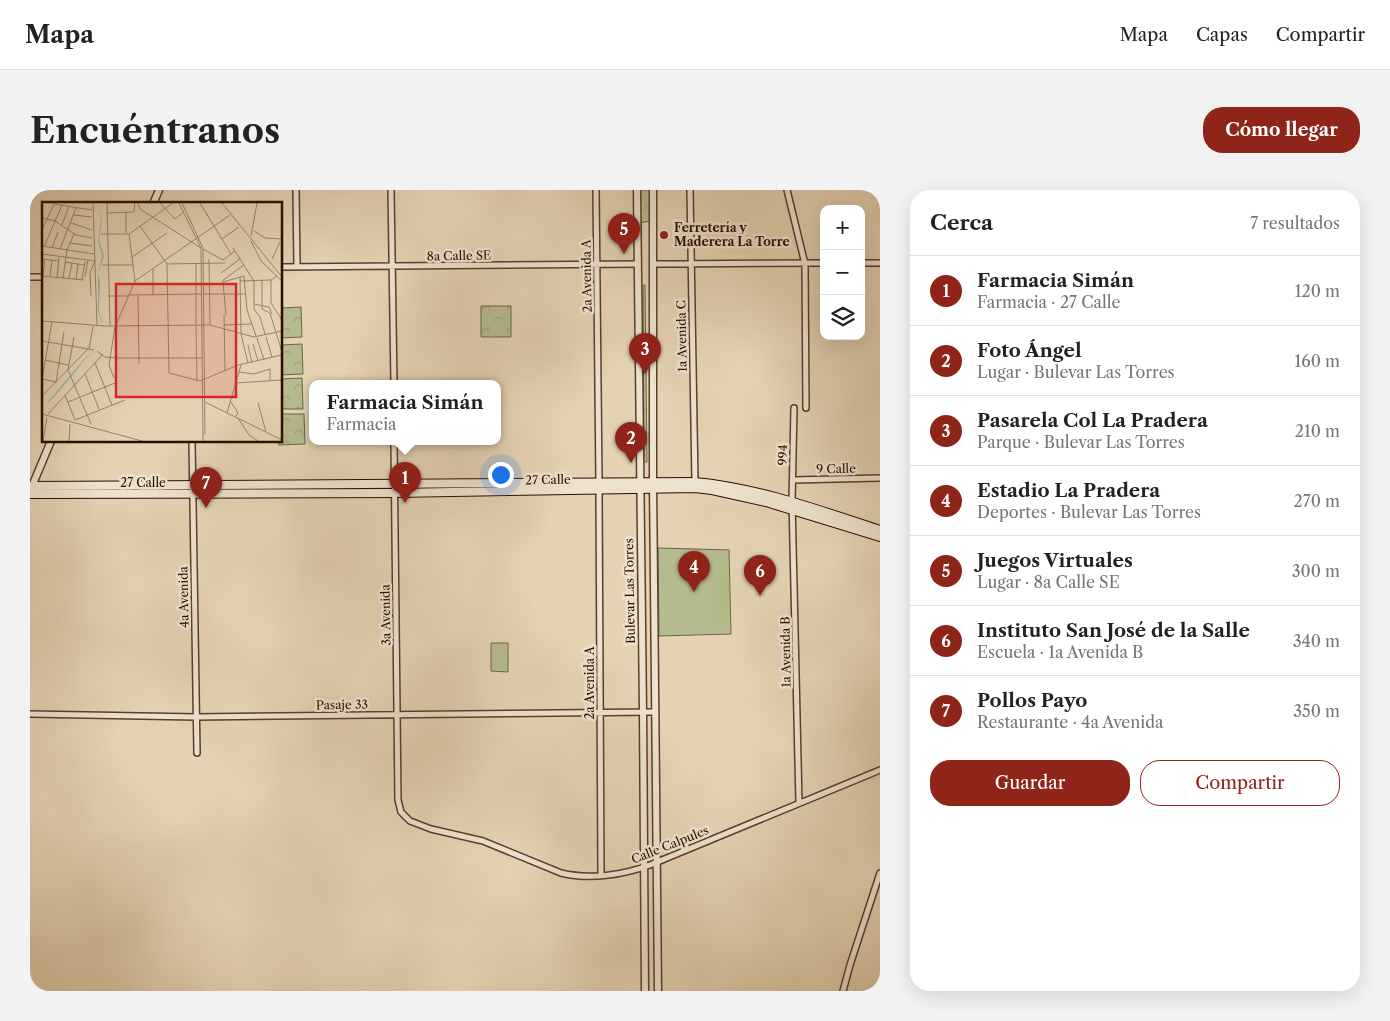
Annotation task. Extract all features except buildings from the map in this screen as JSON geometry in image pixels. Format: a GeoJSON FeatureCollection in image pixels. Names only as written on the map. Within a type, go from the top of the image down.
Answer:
{"type":"FeatureCollection","features":[{"type":"Feature","properties":{"kind":"main road","name":"27 Calle"},"geometry":{"type":"LineString","coordinates":[[653,482],[712,490],[766,502],[880,537]]}},
{"type":"Feature","properties":{"kind":"main road","name":"27 Calle"},"geometry":{"type":"LineString","coordinates":[[193,490],[395,484],[639,486],[653,482],[695,482],[737,488],[792,501],[880,530]]}},
{"type":"Feature","properties":{"kind":"main road","name":"27 Calle"},"geometry":{"type":"LineString","coordinates":[[30,490],[395,493],[599,486]]}},
{"type":"Feature","properties":{"kind":"street"},"geometry":{"type":"LineString","coordinates":[[154,202],[159,190]]}},
{"type":"Feature","properties":{"kind":"street"},"geometry":{"type":"LineString","coordinates":[[296,190],[297,267]]}},
{"type":"Feature","properties":{"kind":"street"},"geometry":{"type":"LineString","coordinates":[[391,190],[394,380]]}},
{"type":"Feature","properties":{"kind":"street","name":"2a Avenida A"},"geometry":{"type":"LineString","coordinates":[[596,190],[601,875]]}},
{"type":"Feature","properties":{"kind":"street","name":"Bulevar Las Torres"},"geometry":{"type":"LineString","coordinates":[[637,190],[645,989]]}},
{"type":"Feature","properties":{"kind":"street","name":"Bulevar Las Torres"},"geometry":{"type":"LineString","coordinates":[[652,190],[658,991]]}},
{"type":"Feature","properties":{"kind":"street","name":"1a Avenida C"},"geometry":{"type":"LineString","coordinates":[[690,190],[695,482]]}},
{"type":"Feature","properties":{"kind":"street"},"geometry":{"type":"LineString","coordinates":[[787,190],[805,264],[806,408]]}},
{"type":"Feature","properties":{"kind":"street"},"geometry":{"type":"LineString","coordinates":[[654,264],[820,263]]}},
{"type":"Feature","properties":{"kind":"street"},"geometry":{"type":"LineString","coordinates":[[865,263],[880,263]]}},
{"type":"Feature","properties":{"kind":"street","name":"8a Calle SE"},"geometry":{"type":"LineString","coordinates":[[282,267],[637,264]]}},
{"type":"Feature","properties":{"kind":"street","name":"994"},"geometry":{"type":"LineString","coordinates":[[792,501],[794,408]]}},
{"type":"Feature","properties":{"kind":"street"},"geometry":{"type":"LineString","coordinates":[[30,490],[50,442]]}},
{"type":"Feature","properties":{"kind":"street","name":"4a Avenida"},"geometry":{"type":"LineString","coordinates":[[192,442],[197,754]]}},
{"type":"Feature","properties":{"kind":"street","name":"3a Avenida"},"geometry":{"type":"LineString","coordinates":[[394,445],[398,789]]}},
{"type":"Feature","properties":{"kind":"street","name":"9 Calle"},"geometry":{"type":"LineString","coordinates":[[793,480],[880,478]]}},
{"type":"Feature","properties":{"kind":"street","name":"1a Avenida B"},"geometry":{"type":"LineString","coordinates":[[792,501],[799,803]]}},
{"type":"Feature","properties":{"kind":"street","name":"Pasaje 33"},"geometry":{"type":"LineString","coordinates":[[30,714],[196,717],[655,712]]}},
{"type":"Feature","properties":{"kind":"street","name":"Calle Calpules"},"geometry":{"type":"LineString","coordinates":[[398,789],[401,812],[410,821],[431,829],[483,841],[561,874],[575,876],[601,875],[622,874],[643,868],[880,770]]}},
{"type":"Feature","properties":{"kind":"street"},"geometry":{"type":"LineString","coordinates":[[843,991],[850,965],[878,888],[880,874]]}},
{"type":"Feature","properties":{"kind":"street"},"geometry":{"type":"LineString","coordinates":[[645,922],[650,918],[657,923]]}},
{"type":"Feature","properties":{"kind":"green space"},"geometry":{"type":"Polygon","coordinates":[[[639,190],[650,190],[650,221],[639,223],[639,190]]]}},
{"type":"Feature","properties":{"kind":"green space"},"geometry":{"type":"Polygon","coordinates":[[[643,285],[645,285],[647,462],[644,462],[643,285]]]}},
{"type":"Feature","properties":{"kind":"green space"},"geometry":{"type":"Polygon","coordinates":[[[481,306],[511,306],[511,337],[481,337],[481,306]]]}},
{"type":"Feature","properties":{"kind":"green space"},"geometry":{"type":"Polygon","coordinates":[[[301,307],[302,337],[282,338],[282,308],[301,307]]]}},
{"type":"Feature","properties":{"kind":"green space"},"geometry":{"type":"Polygon","coordinates":[[[302,344],[303,374],[282,375],[282,345],[302,344]]]}},
{"type":"Feature","properties":{"kind":"green space"},"geometry":{"type":"Polygon","coordinates":[[[302,378],[303,409],[282,409],[282,379],[302,378]]]}},
{"type":"Feature","properties":{"kind":"green space"},"geometry":{"type":"Polygon","coordinates":[[[282,414],[304,414],[305,444],[279,445],[279,442],[282,442],[282,414]]]}},
{"type":"Feature","properties":{"kind":"green space"},"geometry":{"type":"Polygon","coordinates":[[[658,548],[729,550],[731,634],[659,636],[658,548]]]}},
{"type":"Feature","properties":{"kind":"green space"},"geometry":{"type":"Polygon","coordinates":[[[491,643],[508,643],[508,672],[491,671],[491,643]]]}},
{"type":"Feature","properties":{"kind":"place","name":"Ferretería y Maderera La Torre"},"geometry":{"type":"Point","coordinates":[664,235]}},
{"type":"Feature","properties":{"kind":"place","name":"Juegos Virtuales"},"geometry":{"type":"Point","coordinates":[624,254]}},
{"type":"Feature","properties":{"kind":"place","name":"Pasarela Col La Pradera"},"geometry":{"type":"Point","coordinates":[645,374]}},
{"type":"Feature","properties":{"kind":"place","name":"Foto Ángel"},"geometry":{"type":"Point","coordinates":[631,463]}},
{"type":"Feature","properties":{"kind":"place","name":"Farmacia Simán"},"geometry":{"type":"Point","coordinates":[405,503]}},
{"type":"Feature","properties":{"kind":"place","name":"Pollos Payo"},"geometry":{"type":"Point","coordinates":[206,508]}},
{"type":"Feature","properties":{"kind":"place","name":"Estadio La Pradera"},"geometry":{"type":"Point","coordinates":[694,592]}},
{"type":"Feature","properties":{"kind":"place","name":"Instituto San José de la Salle"},"geometry":{"type":"Point","coordinates":[760,596]}}]}
